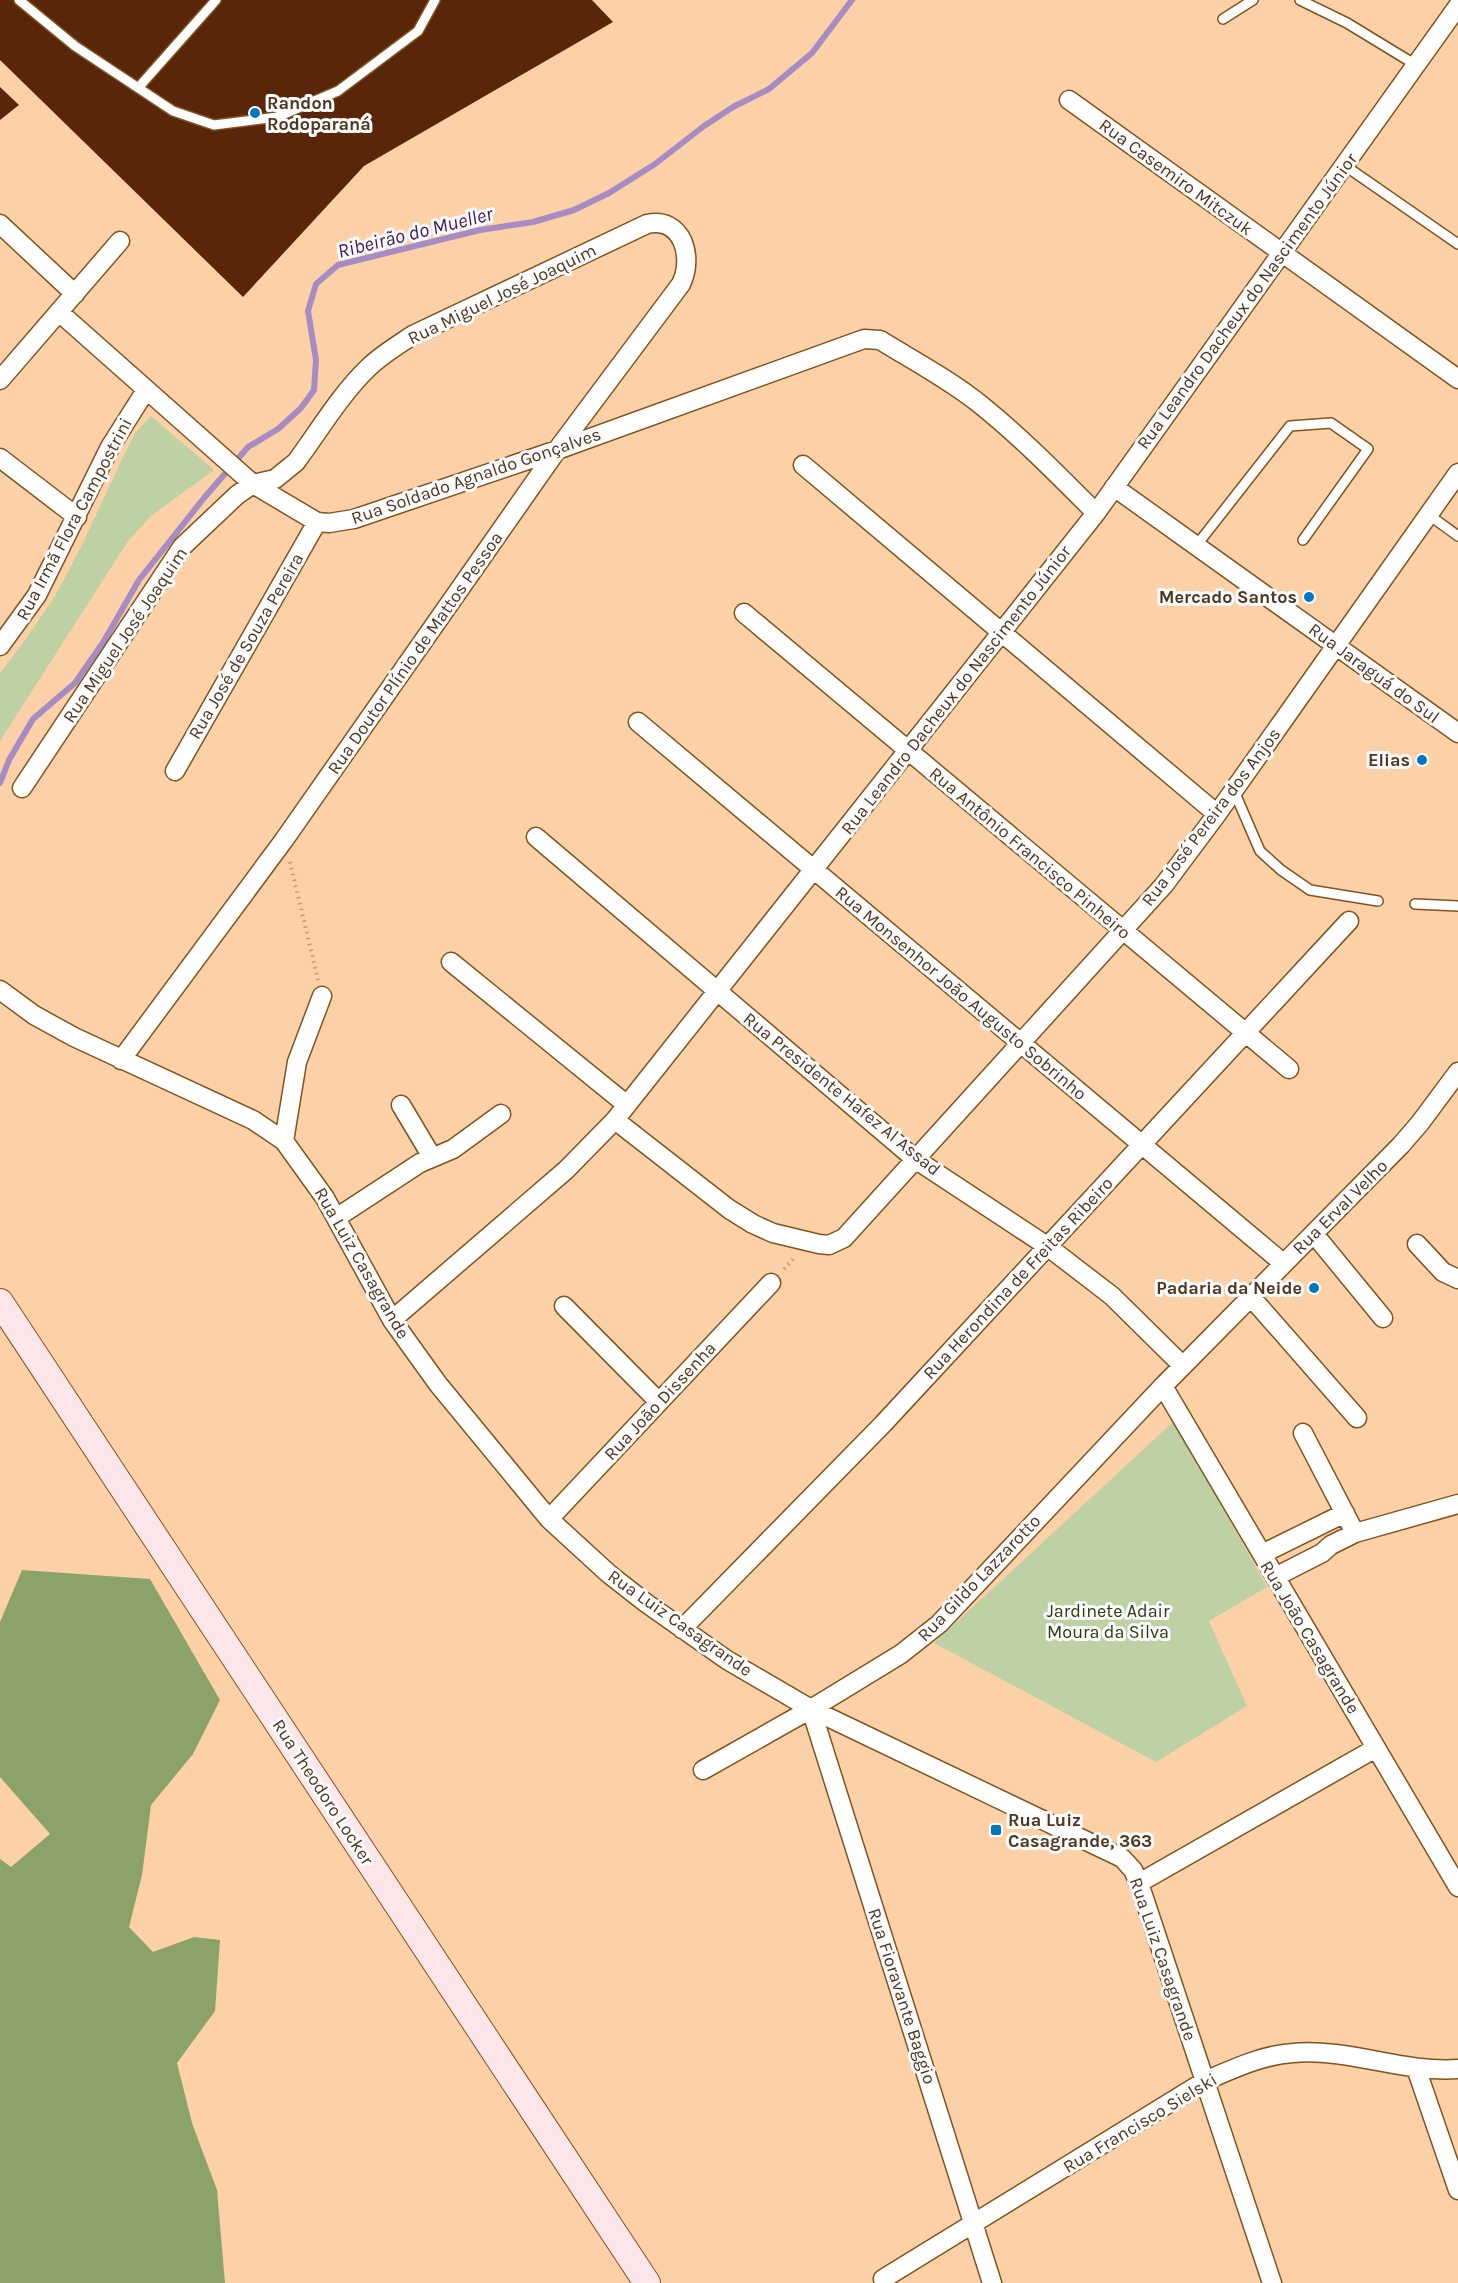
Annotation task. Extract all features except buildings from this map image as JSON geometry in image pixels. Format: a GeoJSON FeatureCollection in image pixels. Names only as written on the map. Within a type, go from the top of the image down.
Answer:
{"type":"FeatureCollection","features":[{"type":"Feature","properties":{"kind":"main road","name":"Rua Theodoro Locker"},"geometry":{"type":"LineString","coordinates":[[0,1302],[647,2283]]}},
{"type":"Feature","properties":{"kind":"street","name":"Rua Leandro Dacheux do Nascimento Júnior"},"geometry":{"type":"LineString","coordinates":[[392,1320],[566,1170],[615,1120],[1096,513],[1458,6]]}},
{"type":"Feature","properties":{"kind":"street","name":"Rua Casemiro Mitczuk"},"geometry":{"type":"LineString","coordinates":[[1069,100],[1458,380]]}},
{"type":"Feature","properties":{"kind":"street","name":"Rua Miguel José Joaquim"},"geometry":{"type":"LineString","coordinates":[[22,788],[182,547],[224,507],[247,479],[275,478],[286,472],[296,462],[353,384],[390,349],[413,334],[647,225],[656,222],[666,225],[674,230],[682,240]]}},
{"type":"Feature","properties":{"kind":"street"},"geometry":{"type":"LineString","coordinates":[[0,224],[75,294]]}},
{"type":"Feature","properties":{"kind":"street","name":"Rua Doutor Plínio de Mattos Pessoa"},"geometry":{"type":"LineString","coordinates":[[121,1060],[284,840],[557,450],[681,284],[687,273],[688,262],[682,240]]}},
{"type":"Feature","properties":{"kind":"street"},"geometry":{"type":"LineString","coordinates":[[0,380],[120,241]]}},
{"type":"Feature","properties":{"kind":"street"},"geometry":{"type":"LineString","coordinates":[[59,312],[247,479],[317,522]]}},
{"type":"Feature","properties":{"kind":"street","name":"Rua Soldado Agnaldo Gonçalves"},"geometry":{"type":"LineString","coordinates":[[317,522],[329,523],[354,519],[557,450],[864,339],[880,340],[979,403],[1009,428],[1096,513]]}},
{"type":"Feature","properties":{"kind":"street","name":"Rua Irmã Flora Campostrini"},"geometry":{"type":"LineString","coordinates":[[0,646],[38,595],[121,428],[146,390]]}},
{"type":"Feature","properties":{"kind":"street"},"geometry":{"type":"LineString","coordinates":[[0,458],[77,516]]}},
{"type":"Feature","properties":{"kind":"street"},"geometry":{"type":"LineString","coordinates":[[803,465],[1217,814]]}},
{"type":"Feature","properties":{"kind":"street","name":"Rua José Pereira dos Anjos"},"geometry":{"type":"LineString","coordinates":[[810,1242],[829,1245],[844,1238],[1164,885],[1234,791],[1458,473]]}},
{"type":"Feature","properties":{"kind":"street","name":"Rua Jaraguá do Sul"},"geometry":{"type":"LineString","coordinates":[[1114,488],[1458,733]]}},
{"type":"Feature","properties":{"kind":"street","name":"Rua José de Souza Pereira"},"geometry":{"type":"LineString","coordinates":[[175,771],[317,522]]}},
{"type":"Feature","properties":{"kind":"street","name":"Rua Antônio Francisco Pinheiro"},"geometry":{"type":"LineString","coordinates":[[744,614],[1290,1069]]}},
{"type":"Feature","properties":{"kind":"street","name":"Rua Monsenhor João Augusto Sobrinho"},"geometry":{"type":"LineString","coordinates":[[638,722],[1283,1263]]}},
{"type":"Feature","properties":{"kind":"street","name":"Rua Presidente Hafez Al Assad"},"geometry":{"type":"LineString","coordinates":[[536,837],[915,1159],[1047,1246],[1112,1296],[1183,1366]]}},
{"type":"Feature","properties":{"kind":"street","name":"Rua Herondina de Freitas Ribeiro"},"geometry":{"type":"LineString","coordinates":[[682,1629],[883,1424],[1349,921]]}},
{"type":"Feature","properties":{"kind":"street"},"geometry":{"type":"LineString","coordinates":[[451,962],[627,1105]]}},
{"type":"Feature","properties":{"kind":"street","name":"Rua Luiz Casagrande"},"geometry":{"type":"LineString","coordinates":[[0,990],[34,1015],[121,1060],[253,1120],[284,1141],[312,1178],[392,1320],[438,1384],[549,1519],[609,1574],[727,1660],[811,1709],[1122,1858],[1139,1883],[1272,2283]]}},
{"type":"Feature","properties":{"kind":"street"},"geometry":{"type":"LineString","coordinates":[[284,1141],[297,1062],[322,996]]}},
{"type":"Feature","properties":{"kind":"street","name":"Rua Erval Velho"},"geometry":{"type":"LineString","coordinates":[[1163,1386],[1420,1124],[1458,1072]]}},
{"type":"Feature","properties":{"kind":"street"},"geometry":{"type":"LineString","coordinates":[[401,1106],[432,1157]]}},
{"type":"Feature","properties":{"kind":"street"},"geometry":{"type":"LineString","coordinates":[[336,1218],[409,1170],[432,1157],[453,1149],[501,1114]]}},
{"type":"Feature","properties":{"kind":"street"},"geometry":{"type":"LineString","coordinates":[[615,1120],[737,1214],[773,1233],[810,1242]]}},
{"type":"Feature","properties":{"kind":"street"},"geometry":{"type":"LineString","coordinates":[[1314,1234],[1383,1318]]}},
{"type":"Feature","properties":{"kind":"street"},"geometry":{"type":"LineString","coordinates":[[1417,1244],[1443,1272],[1458,1279]]}},
{"type":"Feature","properties":{"kind":"street","name":"Rua João Dissenha"},"geometry":{"type":"LineString","coordinates":[[549,1519],[771,1283]]}},
{"type":"Feature","properties":{"kind":"street"},"geometry":{"type":"LineString","coordinates":[[1251,1297],[1357,1418]]}},
{"type":"Feature","properties":{"kind":"street"},"geometry":{"type":"LineString","coordinates":[[564,1306],[659,1402]]}},
{"type":"Feature","properties":{"kind":"street","name":"Rua João Casagrande"},"geometry":{"type":"LineString","coordinates":[[1163,1386],[1458,1887]]}},
{"type":"Feature","properties":{"kind":"street","name":"Rua Gildo Lazzarotto"},"geometry":{"type":"LineString","coordinates":[[703,1770],[811,1709],[906,1650],[939,1624],[1163,1386]]}},
{"type":"Feature","properties":{"kind":"street"},"geometry":{"type":"LineString","coordinates":[[1304,1433],[1355,1533]]}},
{"type":"Feature","properties":{"kind":"street"},"geometry":{"type":"LineString","coordinates":[[1275,1577],[1355,1533],[1458,1504]]}},
{"type":"Feature","properties":{"kind":"street"},"geometry":{"type":"LineString","coordinates":[[1262,1554],[1345,1513]]}},
{"type":"Feature","properties":{"kind":"street","name":"Rua Fioravante Baggio"},"geometry":{"type":"LineString","coordinates":[[811,1709],[992,2283]]}},
{"type":"Feature","properties":{"kind":"street"},"geometry":{"type":"LineString","coordinates":[[1139,1883],[1376,1748]]}},
{"type":"Feature","properties":{"kind":"street","name":"Rua Francisco Sielski"},"geometry":{"type":"LineString","coordinates":[[883,2279],[1205,2081],[1241,2066],[1271,2056],[1293,2053],[1351,2057],[1436,2070],[1458,2069]]}},
{"type":"Feature","properties":{"kind":"street"},"geometry":{"type":"LineString","coordinates":[[1416,2068],[1458,2190]]}},
{"type":"Feature","properties":{"kind":"lane"},"geometry":{"type":"LineString","coordinates":[[19,0],[75,46],[173,111],[214,125],[277,117],[338,91],[418,31],[435,0]]}},
{"type":"Feature","properties":{"kind":"lane"},"geometry":{"type":"LineString","coordinates":[[138,88],[216,0]]}},
{"type":"Feature","properties":{"kind":"lane"},"geometry":{"type":"LineString","coordinates":[[1223,19],[1253,0]]}},
{"type":"Feature","properties":{"kind":"lane"},"geometry":{"type":"LineString","coordinates":[[1300,0],[1347,23],[1416,65]]}},
{"type":"Feature","properties":{"kind":"lane"},"geometry":{"type":"LineString","coordinates":[[1344,165],[1458,244]]}},
{"type":"Feature","properties":{"kind":"lane"},"geometry":{"type":"LineString","coordinates":[[1196,546],[1290,426],[1331,423],[1368,450],[1303,540]]}},
{"type":"Feature","properties":{"kind":"lane"},"geometry":{"type":"LineString","coordinates":[[1429,515],[1458,536]]}},
{"type":"Feature","properties":{"kind":"lane"},"geometry":{"type":"LineString","coordinates":[[1234,791],[1260,851],[1281,870],[1310,890],[1378,902]]}},
{"type":"Feature","properties":{"kind":"lane"},"geometry":{"type":"LineString","coordinates":[[1415,904],[1458,906]]}},
{"type":"Feature","properties":{"kind":"path"},"geometry":{"type":"LineString","coordinates":[[284,840],[322,996]]}},
{"type":"Feature","properties":{"kind":"path"},"geometry":{"type":"LineString","coordinates":[[771,1283],[810,1242]]}},
{"type":"Feature","properties":{"kind":"green space"},"geometry":{"type":"Polygon","coordinates":[[[151,416],[214,470],[151,516],[128,541],[0,741],[0,673],[55,596],[135,433],[151,416]]]}},
{"type":"Feature","properties":{"kind":"green space","name":"Jardinete Adair Moura da Silva"},"geometry":{"type":"Polygon","coordinates":[[[1174,1421],[1267,1587],[1209,1621],[1247,1706],[1156,1762],[934,1643],[1174,1421]]]}},
{"type":"Feature","properties":{"kind":"green space"},"geometry":{"type":"Polygon","coordinates":[[[22,1570],[150,1579],[220,1700],[193,1754],[151,1805],[142,1875],[129,1927],[153,1952],[194,1937],[220,1940],[215,2011],[177,2063],[192,2123],[217,2190],[225,2283],[0,2283],[0,1859],[11,1867],[50,1834],[0,1777],[0,1622],[22,1570]]]}},
{"type":"Feature","properties":{"kind":"waterway","name":"Ribeirão do Mueller"},"geometry":{"type":"LineString","coordinates":[[0,783],[9,760],[33,719],[75,683],[104,641],[139,580],[204,498],[248,447],[278,429],[301,408],[314,390],[316,360],[308,311],[316,284],[338,265],[480,230],[533,222],[574,210],[609,193],[655,164],[733,107],[769,89],[812,53],[852,0]]}},
{"type":"Feature","properties":{"kind":"place","name":"Randon Rodoparaná"},"geometry":{"type":"Point","coordinates":[255,113]}},
{"type":"Feature","properties":{"kind":"place","name":"Mercado Santos"},"geometry":{"type":"Point","coordinates":[1309,597]}},
{"type":"Feature","properties":{"kind":"place","name":"Elias"},"geometry":{"type":"Point","coordinates":[1422,760]}},
{"type":"Feature","properties":{"kind":"place","name":"Padaria da Neide"},"geometry":{"type":"Point","coordinates":[1314,1288]}},
{"type":"Feature","properties":{"kind":"place","name":"Rua Luiz Casagrande, 363"},"geometry":{"type":"Point","coordinates":[996,1830]}}]}
